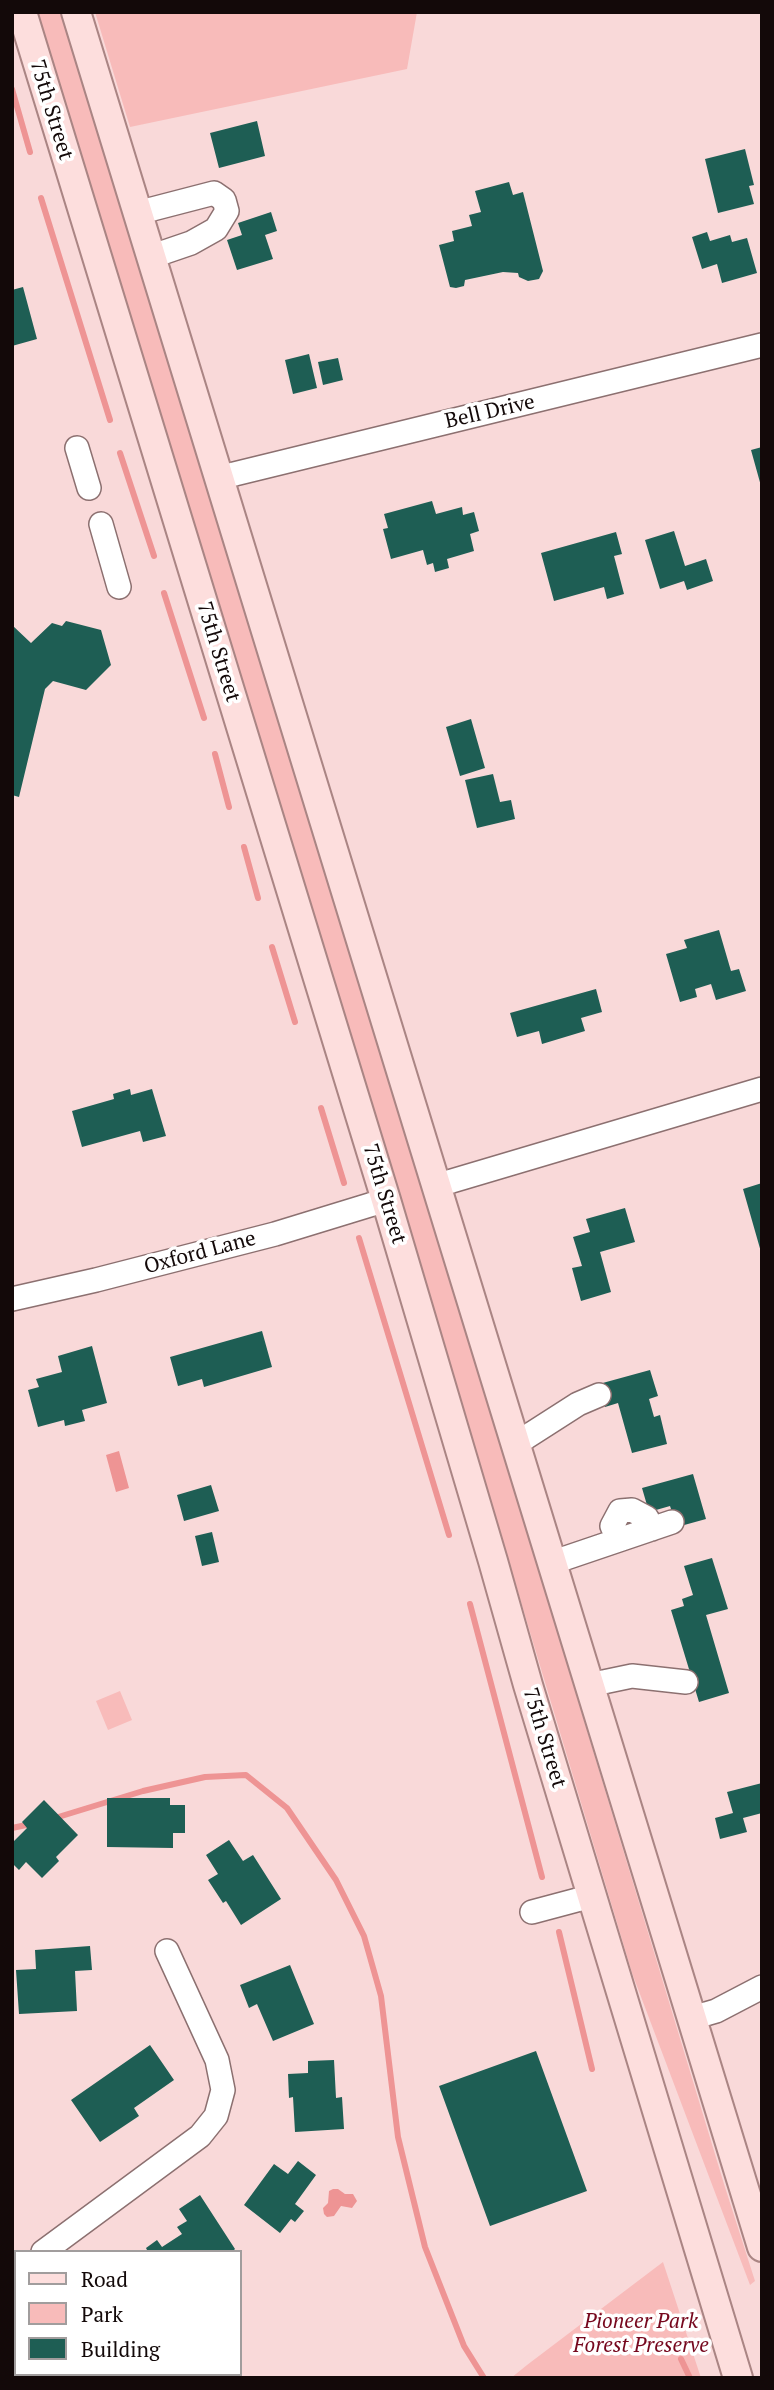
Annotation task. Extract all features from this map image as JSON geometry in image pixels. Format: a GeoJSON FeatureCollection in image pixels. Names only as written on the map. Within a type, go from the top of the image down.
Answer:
{"type":"FeatureCollection","features":[{"type":"Feature","properties":{"kind":"main road","name":"75th Street"},"geometry":{"type":"LineString","coordinates":[[22,12],[386,1200],[738,2378]]}},
{"type":"Feature","properties":{"kind":"main road"},"geometry":{"type":"LineString","coordinates":[[76,12],[762,2246]]}},
{"type":"Feature","properties":{"kind":"street"},"geometry":{"type":"LineString","coordinates":[[137,213],[214,193],[224,200],[227,211],[216,229],[191,243],[150,257]]}},
{"type":"Feature","properties":{"kind":"street","name":"Bell Drive"},"geometry":{"type":"LineString","coordinates":[[218,478],[762,345]]}},
{"type":"Feature","properties":{"kind":"street"},"geometry":{"type":"LineString","coordinates":[[77,447],[89,488]]}},
{"type":"Feature","properties":{"kind":"street"},"geometry":{"type":"LineString","coordinates":[[101,524],[119,587]]}},
{"type":"Feature","properties":{"kind":"street"},"geometry":{"type":"LineString","coordinates":[[435,1186],[762,1089]]}},
{"type":"Feature","properties":{"kind":"street","name":"Oxford Lane"},"geometry":{"type":"LineString","coordinates":[[12,1298],[96,1280],[263,1237],[386,1200]]}},
{"type":"Feature","properties":{"kind":"street"},"geometry":{"type":"LineString","coordinates":[[514,1445],[578,1404],[599,1395]]}},
{"type":"Feature","properties":{"kind":"street"},"geometry":{"type":"LineString","coordinates":[[551,1563],[618,1540],[612,1526],[620,1511],[632,1510],[662,1526]]}},
{"type":"Feature","properties":{"kind":"street"},"geometry":{"type":"LineString","coordinates":[[589,1685],[632,1676],[686,1682]]}},
{"type":"Feature","properties":{"kind":"street"},"geometry":{"type":"LineString","coordinates":[[531,1912],[592,1896]]}},
{"type":"Feature","properties":{"kind":"street"},"geometry":{"type":"LineString","coordinates":[[46,2250],[200,2136],[216,2116],[223,2090],[217,2060],[167,1951]]}},
{"type":"Feature","properties":{"kind":"street"},"geometry":{"type":"LineString","coordinates":[[692,2018],[716,2011],[762,1987]]}},
{"type":"Feature","properties":{"kind":"green space"},"geometry":{"type":"Polygon","coordinates":[[[33,12],[63,12],[755,2281],[750,2285],[632,1973],[480,1465],[33,12]]]}},
{"type":"Feature","properties":{"kind":"green space"},"geometry":{"type":"Polygon","coordinates":[[[95,12],[417,12],[407,69],[130,127],[95,12]]]}},
{"type":"Feature","properties":{"kind":"green space"},"geometry":{"type":"Polygon","coordinates":[[[120,1691],[132,1720],[108,1730],[96,1701],[120,1691]]]}},
{"type":"Feature","properties":{"kind":"green space","name":"Pioneer Park Forest Preserve"},"geometry":{"type":"Polygon","coordinates":[[[663,2262],[701,2378],[511,2378],[527,2365],[663,2262]]]}},
{"type":"Feature","properties":{"kind":"shaded area"},"geometry":{"type":"Polygon","coordinates":[[[119,1451],[129,1488],[116,1492],[106,1455],[119,1451]]]}},
{"type":"Feature","properties":{"kind":"shaded area"},"geometry":{"type":"Polygon","coordinates":[[[333,2189],[353,2194],[357,2201],[352,2208],[341,2206],[334,2216],[327,2217],[323,2208],[328,2203],[329,2191],[333,2189]]]}},
{"type":"Feature","properties":{"kind":"building"},"geometry":{"type":"Polygon","coordinates":[[[257,121],[265,156],[219,168],[210,133],[257,121]]]}},
{"type":"Feature","properties":{"kind":"building"},"geometry":{"type":"Polygon","coordinates":[[[745,149],[754,185],[749,186],[754,204],[718,213],[705,159],[745,149]]]}},
{"type":"Feature","properties":{"kind":"building"},"geometry":{"type":"Polygon","coordinates":[[[509,182],[513,195],[523,192],[543,271],[539,279],[528,281],[519,277],[518,273],[503,272],[465,280],[464,286],[450,287],[439,245],[454,241],[452,231],[472,226],[469,215],[481,212],[475,191],[509,182]]]}},
{"type":"Feature","properties":{"kind":"building"},"geometry":{"type":"Polygon","coordinates":[[[271,212],[277,231],[265,235],[273,259],[237,270],[227,240],[242,235],[238,223],[271,212]]]}},
{"type":"Feature","properties":{"kind":"building"},"geometry":{"type":"Polygon","coordinates":[[[707,232],[710,241],[730,235],[732,242],[747,238],[757,273],[722,283],[717,264],[702,269],[692,237],[707,232]]]}},
{"type":"Feature","properties":{"kind":"building"},"geometry":{"type":"Polygon","coordinates":[[[23,287],[37,339],[12,346],[12,290],[23,287]]]}},
{"type":"Feature","properties":{"kind":"building"},"geometry":{"type":"Polygon","coordinates":[[[309,354],[317,388],[293,394],[285,360],[309,354]]]}},
{"type":"Feature","properties":{"kind":"building"},"geometry":{"type":"Polygon","coordinates":[[[338,358],[343,380],[323,385],[318,362],[338,358]]]}},
{"type":"Feature","properties":{"kind":"building"},"geometry":{"type":"Polygon","coordinates":[[[762,447],[762,486],[761,486],[751,450],[762,447]]]}},
{"type":"Feature","properties":{"kind":"building"},"geometry":{"type":"Polygon","coordinates":[[[432,501],[436,514],[462,507],[463,515],[474,512],[479,531],[470,534],[474,551],[447,559],[449,568],[435,572],[433,563],[427,565],[423,550],[391,559],[383,529],[388,528],[384,514],[432,501]]]}},
{"type":"Feature","properties":{"kind":"building"},"geometry":{"type":"Polygon","coordinates":[[[674,531],[685,566],[706,559],[713,581],[687,590],[684,581],[660,589],[645,540],[674,531]]]}},
{"type":"Feature","properties":{"kind":"building"},"geometry":{"type":"Polygon","coordinates":[[[616,532],[622,554],[614,556],[624,594],[607,599],[604,587],[554,601],[541,553],[616,532]]]}},
{"type":"Feature","properties":{"kind":"building"},"geometry":{"type":"Polygon","coordinates":[[[66,621],[101,630],[111,665],[86,690],[53,681],[45,689],[19,797],[12,795],[12,625],[31,643],[52,623],[62,626],[66,621]]]}},
{"type":"Feature","properties":{"kind":"building"},"geometry":{"type":"Polygon","coordinates":[[[471,719],[485,768],[460,776],[446,727],[471,719]]]}},
{"type":"Feature","properties":{"kind":"building"},"geometry":{"type":"Polygon","coordinates":[[[493,774],[500,802],[511,800],[515,819],[477,828],[465,780],[493,774]]]}},
{"type":"Feature","properties":{"kind":"building"},"geometry":{"type":"Polygon","coordinates":[[[719,930],[731,971],[739,969],[746,991],[716,1000],[711,984],[695,989],[697,997],[680,1002],[666,954],[687,948],[684,940],[719,930]]]}},
{"type":"Feature","properties":{"kind":"building"},"geometry":{"type":"Polygon","coordinates":[[[596,989],[602,1012],[581,1018],[585,1031],[542,1044],[539,1031],[517,1037],[510,1013],[596,989]]]}},
{"type":"Feature","properties":{"kind":"building"},"geometry":{"type":"Polygon","coordinates":[[[130,1089],[131,1095],[152,1089],[166,1136],[143,1142],[140,1131],[82,1147],[72,1111],[114,1099],[113,1094],[130,1089]]]}},
{"type":"Feature","properties":{"kind":"building"},"geometry":{"type":"Polygon","coordinates":[[[762,1183],[762,1252],[761,1252],[743,1189],[762,1183]]]}},
{"type":"Feature","properties":{"kind":"building"},"geometry":{"type":"Polygon","coordinates":[[[625,1208],[635,1242],[600,1252],[611,1292],[581,1301],[572,1268],[582,1266],[573,1237],[590,1232],[586,1219],[625,1208]]]}},
{"type":"Feature","properties":{"kind":"building"},"geometry":{"type":"Polygon","coordinates":[[[262,1331],[272,1367],[204,1387],[202,1379],[178,1386],[170,1357],[262,1331]]]}},
{"type":"Feature","properties":{"kind":"building"},"geometry":{"type":"Polygon","coordinates":[[[92,1346],[107,1403],[82,1410],[85,1421],[65,1426],[64,1420],[38,1427],[28,1390],[39,1387],[36,1379],[62,1372],[58,1356],[92,1346]]]}},
{"type":"Feature","properties":{"kind":"building"},"geometry":{"type":"Polygon","coordinates":[[[650,1370],[658,1396],[649,1399],[654,1417],[660,1415],[667,1444],[632,1453],[618,1403],[605,1407],[599,1384],[650,1370]]]}},
{"type":"Feature","properties":{"kind":"building"},"geometry":{"type":"Polygon","coordinates":[[[693,1474],[706,1519],[677,1527],[670,1506],[649,1512],[642,1488],[693,1474]]]}},
{"type":"Feature","properties":{"kind":"building"},"geometry":{"type":"Polygon","coordinates":[[[211,1485],[219,1511],[184,1521],[177,1495],[211,1485]]]}},
{"type":"Feature","properties":{"kind":"building"},"geometry":{"type":"Polygon","coordinates":[[[212,1532],[219,1562],[202,1566],[195,1536],[212,1532]]]}},
{"type":"Feature","properties":{"kind":"building"},"geometry":{"type":"Polygon","coordinates":[[[712,1558],[728,1609],[706,1615],[729,1693],[699,1702],[671,1610],[684,1606],[682,1599],[693,1595],[684,1566],[712,1558]]]}},
{"type":"Feature","properties":{"kind":"building"},"geometry":{"type":"Polygon","coordinates":[[[762,1783],[762,1813],[743,1818],[747,1832],[720,1839],[715,1818],[733,1813],[727,1792],[762,1783]]]}},
{"type":"Feature","properties":{"kind":"building"},"geometry":{"type":"Polygon","coordinates":[[[107,1798],[170,1798],[170,1805],[185,1805],[185,1833],[173,1833],[173,1848],[107,1847],[107,1798]]]}},
{"type":"Feature","properties":{"kind":"building"},"geometry":{"type":"Polygon","coordinates":[[[44,1800],[78,1835],[56,1857],[59,1861],[42,1878],[26,1862],[19,1870],[12,1863],[12,1843],[27,1828],[22,1822],[44,1800]]]}},
{"type":"Feature","properties":{"kind":"building"},"geometry":{"type":"Polygon","coordinates":[[[229,1840],[243,1861],[253,1855],[281,1899],[241,1925],[208,1880],[218,1874],[206,1855],[229,1840]]]}},
{"type":"Feature","properties":{"kind":"building"},"geometry":{"type":"Polygon","coordinates":[[[90,1946],[92,1970],[75,1971],[77,2011],[19,2014],[16,1970],[36,1969],[35,1950],[90,1946]]]}},
{"type":"Feature","properties":{"kind":"building"},"geometry":{"type":"Polygon","coordinates":[[[290,1965],[314,2024],[273,2041],[257,2004],[249,2008],[240,1985],[290,1965]]]}},
{"type":"Feature","properties":{"kind":"building"},"geometry":{"type":"Polygon","coordinates":[[[150,2045],[174,2080],[134,2108],[139,2116],[100,2142],[71,2100],[150,2045]]]}},
{"type":"Feature","properties":{"kind":"building"},"geometry":{"type":"Polygon","coordinates":[[[536,2051],[587,2191],[490,2226],[439,2086],[536,2051]]]}},
{"type":"Feature","properties":{"kind":"building"},"geometry":{"type":"Polygon","coordinates":[[[334,2060],[336,2098],[342,2097],[344,2129],[295,2132],[293,2097],[289,2098],[288,2074],[308,2073],[308,2061],[334,2060]]]}},
{"type":"Feature","properties":{"kind":"building"},"geometry":{"type":"Polygon","coordinates":[[[298,2161],[316,2175],[295,2204],[304,2211],[295,2222],[291,2219],[280,2233],[244,2205],[274,2164],[288,2174],[298,2161]]]}},
{"type":"Feature","properties":{"kind":"building"},"geometry":{"type":"Polygon","coordinates":[[[200,2195],[235,2249],[147,2250],[146,2248],[157,2240],[162,2247],[182,2234],[177,2227],[187,2221],[179,2209],[200,2195]]]}},
{"type":"Feature","properties":{"kind":"waterway"},"geometry":{"type":"LineString","coordinates":[[12,89],[30,152]]}},
{"type":"Feature","properties":{"kind":"waterway"},"geometry":{"type":"LineString","coordinates":[[41,198],[110,420]]}},
{"type":"Feature","properties":{"kind":"waterway"},"geometry":{"type":"LineString","coordinates":[[120,453],[154,556]]}},
{"type":"Feature","properties":{"kind":"waterway"},"geometry":{"type":"LineString","coordinates":[[164,593],[204,718]]}},
{"type":"Feature","properties":{"kind":"waterway"},"geometry":{"type":"LineString","coordinates":[[215,754],[229,807]]}},
{"type":"Feature","properties":{"kind":"waterway"},"geometry":{"type":"LineString","coordinates":[[244,847],[258,898]]}},
{"type":"Feature","properties":{"kind":"waterway"},"geometry":{"type":"LineString","coordinates":[[272,947],[295,1022]]}},
{"type":"Feature","properties":{"kind":"waterway"},"geometry":{"type":"LineString","coordinates":[[321,1108],[344,1183]]}},
{"type":"Feature","properties":{"kind":"waterway"},"geometry":{"type":"LineString","coordinates":[[359,1238],[449,1535]]}},
{"type":"Feature","properties":{"kind":"waterway"},"geometry":{"type":"LineString","coordinates":[[470,1604],[542,1877]]}},
{"type":"Feature","properties":{"kind":"waterway"},"geometry":{"type":"LineString","coordinates":[[55,1818],[143,1791],[205,1777],[246,1775],[287,1808],[336,1880],[364,1936],[381,1996],[398,2137],[425,2247],[464,2346],[484,2378]]}},
{"type":"Feature","properties":{"kind":"waterway"},"geometry":{"type":"LineString","coordinates":[[12,1828],[31,1824]]}},
{"type":"Feature","properties":{"kind":"waterway"},"geometry":{"type":"LineString","coordinates":[[559,1932],[592,2069]]}},
{"type":"Feature","properties":{"kind":"waterway"},"geometry":{"type":"LineString","coordinates":[[681,2359],[690,2378]]}}]}
